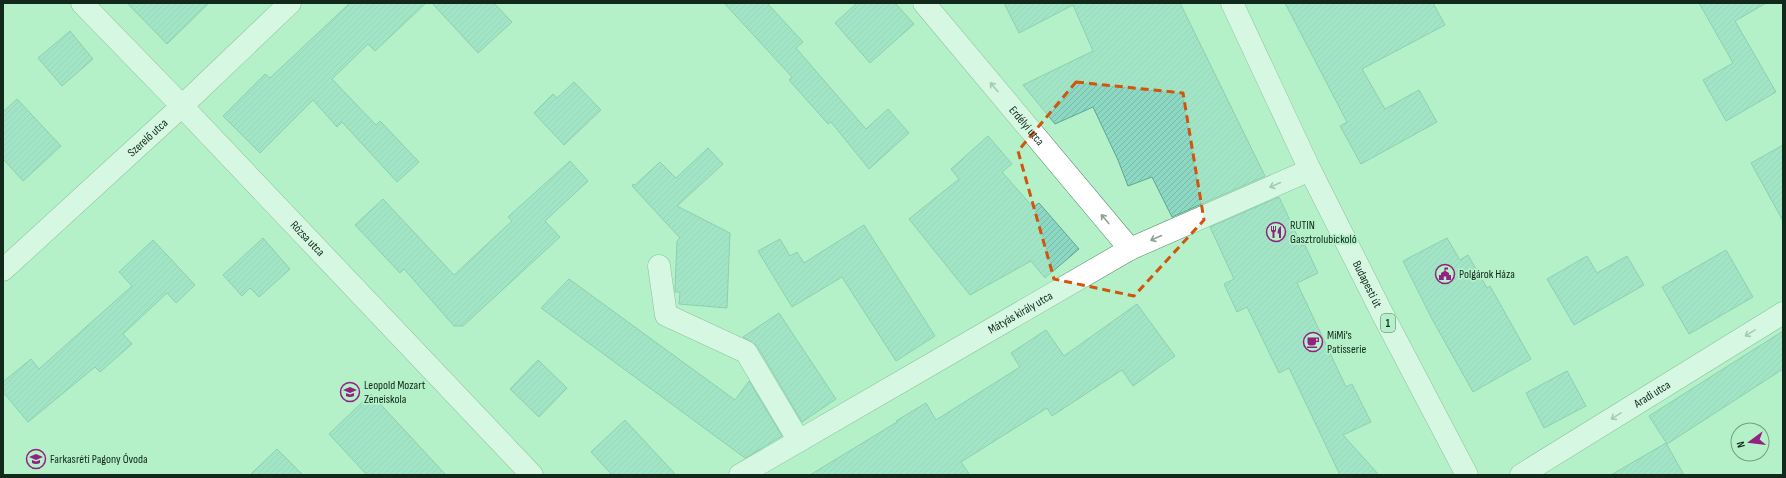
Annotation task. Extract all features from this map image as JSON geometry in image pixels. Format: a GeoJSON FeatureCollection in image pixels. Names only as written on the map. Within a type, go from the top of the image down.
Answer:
{"type":"FeatureCollection","features":[{"type":"Feature","properties":{"kind":"street","name":"Rózsa utca"},"geometry":{"type":"LineString","coordinates":[[82,3],[182,106],[532,475]]}},
{"type":"Feature","properties":{"kind":"street","name":"Szerelő utca"},"geometry":{"type":"LineString","coordinates":[[3,270],[182,106],[290,3]]}},
{"type":"Feature","properties":{"kind":"street","name":"Erdélyi utca"},"geometry":{"type":"LineString","coordinates":[[924,3],[1130,249]]}},
{"type":"Feature","properties":{"kind":"street","name":"Budapesti út"},"geometry":{"type":"LineString","coordinates":[[1232,3],[1310,170],[1382,313],[1467,475]]}},
{"type":"Feature","properties":{"kind":"street","name":"Mátyás király utca"},"geometry":{"type":"LineString","coordinates":[[740,475],[1130,249],[1310,170]]}},
{"type":"Feature","properties":{"kind":"street"},"geometry":{"type":"LineString","coordinates":[[660,266],[666,315],[746,352],[799,441]]}},
{"type":"Feature","properties":{"kind":"street","name":"Aradi utca"},"geometry":{"type":"LineString","coordinates":[[1521,475],[1783,312]]}},
{"type":"Feature","properties":{"kind":"highlighted area"},"geometry":{"type":"Polygon","coordinates":[[[1076,82],[1183,93],[1204,220],[1134,296],[1054,279],[1018,151],[1076,82]]]}},
{"type":"Feature","properties":{"kind":"building"},"geometry":{"type":"Polygon","coordinates":[[[127,3],[209,3],[167,44],[127,3]]]}},
{"type":"Feature","properties":{"kind":"building"},"geometry":{"type":"Polygon","coordinates":[[[350,3],[426,3],[375,51],[368,44],[332,79],[376,125],[380,121],[419,162],[397,182],[342,122],[337,127],[313,100],[260,153],[223,116],[265,74],[270,78],[350,3]]]}},
{"type":"Feature","properties":{"kind":"building"},"geometry":{"type":"Polygon","coordinates":[[[432,3],[494,3],[512,22],[478,53],[432,3]]]}},
{"type":"Feature","properties":{"kind":"building"},"geometry":{"type":"Polygon","coordinates":[[[724,3],[767,3],[803,42],[796,48],[866,129],[888,109],[909,133],[869,169],[831,122],[828,124],[789,80],[792,77],[724,3]]]}},
{"type":"Feature","properties":{"kind":"building"},"geometry":{"type":"Polygon","coordinates":[[[857,3],[895,3],[914,24],[870,63],[835,23],[857,3]]]}},
{"type":"Feature","properties":{"kind":"building"},"geometry":{"type":"Polygon","coordinates":[[[1004,3],[1180,3],[1265,176],[1172,217],[1152,177],[1128,186],[1118,160],[1093,107],[1055,124],[1023,85],[1093,51],[1073,5],[1019,33],[1004,3]]]}},
{"type":"Feature","properties":{"kind":"building"},"geometry":{"type":"Polygon","coordinates":[[[1285,3],[1433,3],[1445,25],[1362,69],[1385,109],[1419,90],[1437,122],[1361,164],[1340,126],[1347,122],[1285,3]]]}},
{"type":"Feature","properties":{"kind":"building"},"geometry":{"type":"Polygon","coordinates":[[[1699,3],[1766,3],[1735,21],[1776,92],[1726,121],[1703,80],[1733,63],[1699,3]]]}},
{"type":"Feature","properties":{"kind":"building"},"geometry":{"type":"Polygon","coordinates":[[[70,31],[93,59],[62,86],[38,58],[70,31]]]}},
{"type":"Feature","properties":{"kind":"building"},"geometry":{"type":"Polygon","coordinates":[[[574,82],[601,110],[564,145],[534,113],[553,94],[557,98],[574,82]]]}},
{"type":"Feature","properties":{"kind":"building"},"geometry":{"type":"Polygon","coordinates":[[[17,99],[61,146],[23,181],[3,159],[3,112],[17,99]]]}},
{"type":"Feature","properties":{"kind":"building"},"geometry":{"type":"Polygon","coordinates":[[[988,136],[1012,164],[1002,172],[1033,207],[1039,203],[1079,249],[1045,278],[1031,261],[970,295],[909,219],[959,179],[951,169],[988,136]]]}},
{"type":"Feature","properties":{"kind":"building"},"geometry":{"type":"Polygon","coordinates":[[[1783,145],[1783,221],[1751,163],[1783,145]]]}},
{"type":"Feature","properties":{"kind":"building"},"geometry":{"type":"Polygon","coordinates":[[[708,148],[723,164],[677,206],[730,233],[727,308],[679,304],[680,292],[675,292],[675,287],[677,241],[680,238],[632,186],[660,162],[676,178],[708,148]]]}},
{"type":"Feature","properties":{"kind":"building"},"geometry":{"type":"Polygon","coordinates":[[[570,161],[588,181],[545,221],[560,237],[463,326],[454,326],[404,269],[400,273],[355,225],[383,199],[454,275],[512,221],[508,217],[570,161]]]}},
{"type":"Feature","properties":{"kind":"building"},"geometry":{"type":"Polygon","coordinates":[[[1279,197],[1302,246],[1305,245],[1318,273],[1297,283],[1346,387],[1352,384],[1371,422],[1343,435],[1379,475],[1340,475],[1289,368],[1279,373],[1247,307],[1237,312],[1224,284],[1234,279],[1210,227],[1279,197]]]}},
{"type":"Feature","properties":{"kind":"building"},"geometry":{"type":"Polygon","coordinates":[[[864,225],[935,336],[896,361],[842,277],[792,307],[758,251],[780,239],[790,256],[797,252],[804,263],[864,225]]]}},
{"type":"Feature","properties":{"kind":"building"},"geometry":{"type":"Polygon","coordinates":[[[263,238],[290,269],[259,297],[250,288],[242,296],[223,275],[263,238]]]}},
{"type":"Feature","properties":{"kind":"building"},"geometry":{"type":"Polygon","coordinates":[[[1447,238],[1460,260],[1468,255],[1487,288],[1490,286],[1531,359],[1473,392],[1432,319],[1403,261],[1447,238]]]}},
{"type":"Feature","properties":{"kind":"building"},"geometry":{"type":"Polygon","coordinates":[[[153,240],[195,285],[176,303],[167,293],[123,334],[132,344],[100,372],[95,367],[28,422],[3,392],[3,382],[31,359],[39,369],[132,286],[119,272],[153,240]]]}},
{"type":"Feature","properties":{"kind":"building"},"geometry":{"type":"Polygon","coordinates":[[[1726,250],[1753,297],[1689,334],[1662,287],[1726,250]]]}},
{"type":"Feature","properties":{"kind":"building"},"geometry":{"type":"Polygon","coordinates":[[[1587,256],[1597,273],[1627,256],[1644,285],[1574,325],[1547,279],[1587,256]]]}},
{"type":"Feature","properties":{"kind":"building"},"geometry":{"type":"Polygon","coordinates":[[[569,279],[735,400],[749,381],[782,436],[745,458],[541,308],[569,279]]]}},
{"type":"Feature","properties":{"kind":"building"},"geometry":{"type":"Polygon","coordinates":[[[1137,304],[1175,356],[1133,386],[1122,370],[1052,416],[1047,408],[961,462],[970,475],[810,475],[926,403],[936,420],[1020,367],[1011,353],[1046,330],[1064,356],[1137,304]]]}},
{"type":"Feature","properties":{"kind":"building"},"geometry":{"type":"Polygon","coordinates":[[[779,313],[836,399],[802,422],[757,346],[743,337],[779,313]]]}},
{"type":"Feature","properties":{"kind":"building"},"geometry":{"type":"Polygon","coordinates":[[[1783,331],[1783,369],[1667,444],[1649,416],[1783,331]]]}},
{"type":"Feature","properties":{"kind":"building"},"geometry":{"type":"Polygon","coordinates":[[[538,360],[567,388],[539,417],[510,389],[538,360]]]}},
{"type":"Feature","properties":{"kind":"building"},"geometry":{"type":"Polygon","coordinates":[[[1567,371],[1586,406],[1544,428],[1526,393],[1567,371]]]}},
{"type":"Feature","properties":{"kind":"building"},"geometry":{"type":"Polygon","coordinates":[[[371,394],[446,475],[367,475],[329,434],[371,394]]]}},
{"type":"Feature","properties":{"kind":"building"},"geometry":{"type":"Polygon","coordinates":[[[625,420],[676,475],[612,475],[591,452],[625,420]]]}},
{"type":"Feature","properties":{"kind":"building"},"geometry":{"type":"Polygon","coordinates":[[[1666,443],[1684,475],[1611,475],[1666,443]]]}},
{"type":"Feature","properties":{"kind":"building"},"geometry":{"type":"Polygon","coordinates":[[[277,449],[303,475],[250,475],[277,449]]]}},
{"type":"Feature","properties":{"kind":"place","name":"RUTIN Gasztrolubickoló"},"geometry":{"type":"Point","coordinates":[1276,232]}},
{"type":"Feature","properties":{"kind":"place","name":"Polgárok Háza"},"geometry":{"type":"Point","coordinates":[1445,274]}},
{"type":"Feature","properties":{"kind":"place","name":"MiMi's Patisserie"},"geometry":{"type":"Point","coordinates":[1313,342]}},
{"type":"Feature","properties":{"kind":"place","name":"Leopold Mozart Zeneiskola"},"geometry":{"type":"Point","coordinates":[350,392]}},
{"type":"Feature","properties":{"kind":"place","name":"Farkasréti Pagony Óvoda"},"geometry":{"type":"Point","coordinates":[36,459]}}]}
